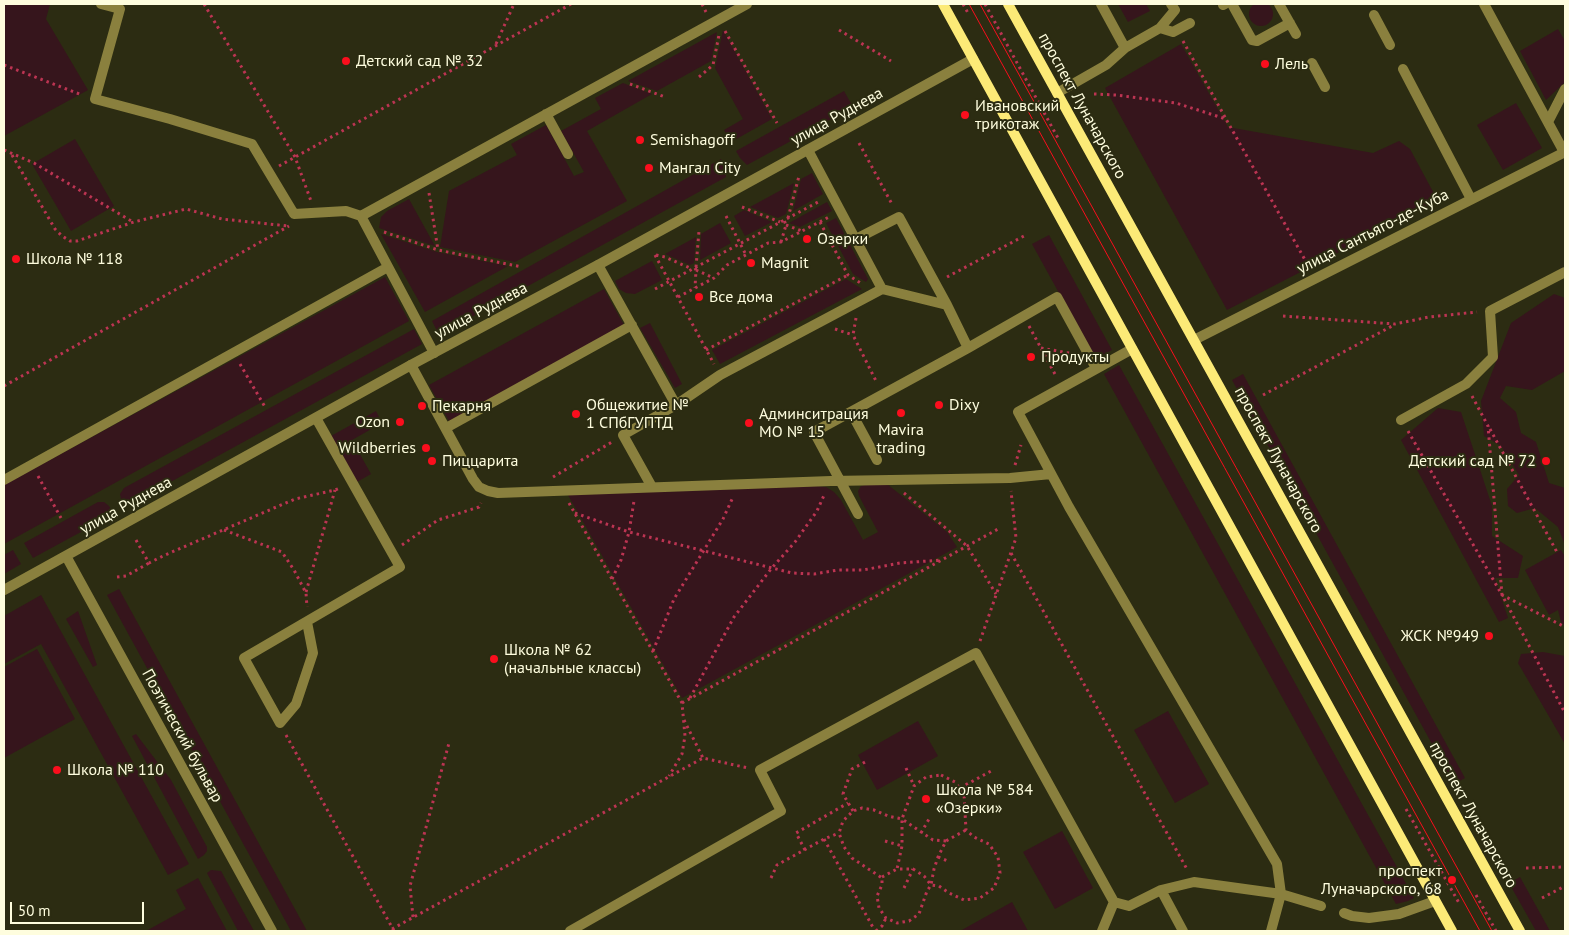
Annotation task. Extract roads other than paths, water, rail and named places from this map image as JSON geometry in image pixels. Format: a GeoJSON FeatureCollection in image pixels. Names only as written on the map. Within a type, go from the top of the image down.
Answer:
{"type":"FeatureCollection","features":[{"type":"Feature","properties":{"kind":"main road"},"geometry":{"type":"LineString","coordinates":[[943,4],[1452,931]]}},
{"type":"Feature","properties":{"kind":"main road","name":"проспект Луначарского"},"geometry":{"type":"LineString","coordinates":[[1008,4],[1520,931]]}},
{"type":"Feature","properties":{"kind":"street"},"geometry":{"type":"LineString","coordinates":[[101,4],[120,9],[95,99],[252,144],[294,214],[346,211],[361,216],[434,353]]}},
{"type":"Feature","properties":{"kind":"street"},"geometry":{"type":"LineString","coordinates":[[361,216],[745,4]]}},
{"type":"Feature","properties":{"kind":"street"},"geometry":{"type":"LineString","coordinates":[[1101,4],[1125,48]]}},
{"type":"Feature","properties":{"kind":"street"},"geometry":{"type":"LineString","coordinates":[[1057,93],[1106,65],[1125,48],[1160,28],[1175,10],[1171,4]]}},
{"type":"Feature","properties":{"kind":"street"},"geometry":{"type":"LineString","coordinates":[[1227,4],[1252,40],[1257,41],[1290,23]]}},
{"type":"Feature","properties":{"kind":"street"},"geometry":{"type":"LineString","coordinates":[[1280,4],[1296,34]]}},
{"type":"Feature","properties":{"kind":"street"},"geometry":{"type":"LineString","coordinates":[[1484,4],[1565,152]]}},
{"type":"Feature","properties":{"kind":"street"},"geometry":{"type":"LineString","coordinates":[[1374,15],[1390,45]]}},
{"type":"Feature","properties":{"kind":"street"},"geometry":{"type":"LineString","coordinates":[[1160,28],[1173,32],[1190,23]]}},
{"type":"Feature","properties":{"kind":"street","name":"улица Руднева"},"geometry":{"type":"LineString","coordinates":[[4,590],[411,365],[598,265],[973,59]]}},
{"type":"Feature","properties":{"kind":"street"},"geometry":{"type":"LineString","coordinates":[[1312,63],[1325,87]]}},
{"type":"Feature","properties":{"kind":"street"},"geometry":{"type":"LineString","coordinates":[[1403,70],[1471,200]]}},
{"type":"Feature","properties":{"kind":"street"},"geometry":{"type":"LineString","coordinates":[[1548,122],[1565,89]]}},
{"type":"Feature","properties":{"kind":"street"},"geometry":{"type":"LineString","coordinates":[[546,114],[568,154]]}},
{"type":"Feature","properties":{"kind":"street"},"geometry":{"type":"LineString","coordinates":[[808,150],[882,289]]}},
{"type":"Feature","properties":{"kind":"street","name":"улица Сантьяго-де-Куба"},"geometry":{"type":"LineString","coordinates":[[1194,340],[1565,152]]}},
{"type":"Feature","properties":{"kind":"street"},"geometry":{"type":"LineString","coordinates":[[856,239],[899,217],[968,348]]}},
{"type":"Feature","properties":{"kind":"street"},"geometry":{"type":"LineString","coordinates":[[598,265],[676,405]]}},
{"type":"Feature","properties":{"kind":"street"},"geometry":{"type":"LineString","coordinates":[[4,480],[388,267]]}},
{"type":"Feature","properties":{"kind":"street"},"geometry":{"type":"LineString","coordinates":[[1401,420],[1466,384],[1493,357],[1490,311],[1565,272]]}},
{"type":"Feature","properties":{"kind":"street"},"geometry":{"type":"LineString","coordinates":[[652,487],[624,435],[676,405],[720,375],[882,289],[946,305]]}},
{"type":"Feature","properties":{"kind":"street"},"geometry":{"type":"LineString","coordinates":[[858,514],[836,480],[814,432],[968,348],[1056,296],[1096,368]]}},
{"type":"Feature","properties":{"kind":"street"},"geometry":{"type":"LineString","coordinates":[[446,428],[632,325]]}},
{"type":"Feature","properties":{"kind":"street"},"geometry":{"type":"LineString","coordinates":[[1132,349],[1018,412],[1051,474],[1277,864],[1281,894],[1271,931]]}},
{"type":"Feature","properties":{"kind":"street"},"geometry":{"type":"LineString","coordinates":[[411,365],[473,479],[488,492],[836,480],[1010,478],[1051,474]]}},
{"type":"Feature","properties":{"kind":"street"},"geometry":{"type":"LineString","coordinates":[[851,412],[877,460]]}},
{"type":"Feature","properties":{"kind":"street"},"geometry":{"type":"LineString","coordinates":[[307,622],[313,653],[296,704],[280,723],[244,658],[400,568],[316,418]]}},
{"type":"Feature","properties":{"kind":"street","name":"Поэтический бульвар"},"geometry":{"type":"LineString","coordinates":[[66,556],[272,931]]}},
{"type":"Feature","properties":{"kind":"street"},"geometry":{"type":"LineString","coordinates":[[570,931],[780,811],[760,770],[976,653],[1114,902],[1129,906],[1160,890],[1194,882],[1281,894],[1321,906]]}},
{"type":"Feature","properties":{"kind":"street"},"geometry":{"type":"LineString","coordinates":[[1160,890],[1183,931]]}},
{"type":"Feature","properties":{"kind":"street"},"geometry":{"type":"LineString","coordinates":[[1344,913],[1369,918],[1399,914],[1435,901]]}},
{"type":"Feature","properties":{"kind":"street"},"geometry":{"type":"LineString","coordinates":[[1102,931],[1114,902]]}},
{"type":"Feature","properties":{"kind":"tram line"},"geometry":{"type":"LineString","coordinates":[[969,4],[1480,931]]}},
{"type":"Feature","properties":{"kind":"tram line"},"geometry":{"type":"LineString","coordinates":[[980,4],[1492,931]]}},
{"type":"Feature","properties":{"kind":"place","name":"Детский сад № 32"},"geometry":{"type":"Point","coordinates":[346,61]}},
{"type":"Feature","properties":{"kind":"place","name":"Лель"},"geometry":{"type":"Point","coordinates":[1265,64]}},
{"type":"Feature","properties":{"kind":"place","name":"Ивановский трикотаж"},"geometry":{"type":"Point","coordinates":[965,115]}},
{"type":"Feature","properties":{"kind":"place","name":"Semishagoff"},"geometry":{"type":"Point","coordinates":[640,140]}},
{"type":"Feature","properties":{"kind":"place","name":"Мангал City"},"geometry":{"type":"Point","coordinates":[649,168]}},
{"type":"Feature","properties":{"kind":"place","name":"Озерки"},"geometry":{"type":"Point","coordinates":[807,239]}},
{"type":"Feature","properties":{"kind":"place","name":"Школа № 118"},"geometry":{"type":"Point","coordinates":[16,259]}},
{"type":"Feature","properties":{"kind":"place","name":"Magnit"},"geometry":{"type":"Point","coordinates":[751,263]}},
{"type":"Feature","properties":{"kind":"place","name":"Все дома"},"geometry":{"type":"Point","coordinates":[699,297]}},
{"type":"Feature","properties":{"kind":"place","name":"Продукты"},"geometry":{"type":"Point","coordinates":[1031,357]}},
{"type":"Feature","properties":{"kind":"place","name":"Dixy"},"geometry":{"type":"Point","coordinates":[939,405]}},
{"type":"Feature","properties":{"kind":"place","name":"Пекарня"},"geometry":{"type":"Point","coordinates":[422,406]}},
{"type":"Feature","properties":{"kind":"place","name":"Mavira trading"},"geometry":{"type":"Point","coordinates":[901,413]}},
{"type":"Feature","properties":{"kind":"place","name":"Общежитие № 1 СПбГУПТД"},"geometry":{"type":"Point","coordinates":[576,414]}},
{"type":"Feature","properties":{"kind":"place","name":"Ozon"},"geometry":{"type":"Point","coordinates":[400,422]}},
{"type":"Feature","properties":{"kind":"place","name":"Админситрация МО № 15"},"geometry":{"type":"Point","coordinates":[749,423]}},
{"type":"Feature","properties":{"kind":"place","name":"Wildberries"},"geometry":{"type":"Point","coordinates":[426,448]}},
{"type":"Feature","properties":{"kind":"place","name":"Пиццарита"},"geometry":{"type":"Point","coordinates":[432,461]}},
{"type":"Feature","properties":{"kind":"place","name":"Детский сад № 72"},"geometry":{"type":"Point","coordinates":[1546,461]}},
{"type":"Feature","properties":{"kind":"place","name":"ЖСК №949"},"geometry":{"type":"Point","coordinates":[1489,636]}},
{"type":"Feature","properties":{"kind":"place","name":"Школа № 62 (начальные классы)"},"geometry":{"type":"Point","coordinates":[494,659]}},
{"type":"Feature","properties":{"kind":"place","name":"Школа № 110"},"geometry":{"type":"Point","coordinates":[57,770]}},
{"type":"Feature","properties":{"kind":"place","name":"Школа № 584 «Озерки»"},"geometry":{"type":"Point","coordinates":[926,799]}},
{"type":"Feature","properties":{"kind":"place","name":"проспект Луначарского, 68"},"geometry":{"type":"Point","coordinates":[1452,880]}}]}
